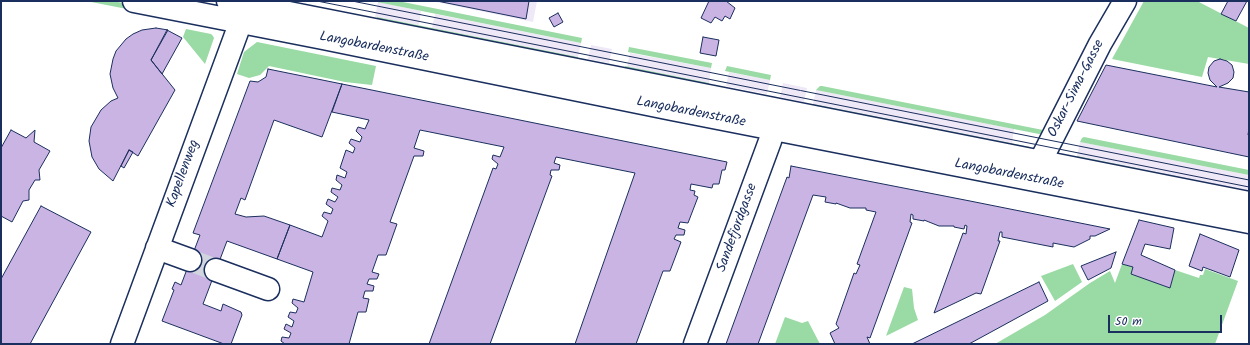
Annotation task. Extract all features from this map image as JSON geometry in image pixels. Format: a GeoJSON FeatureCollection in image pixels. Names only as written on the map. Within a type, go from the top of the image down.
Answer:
{"type":"FeatureCollection","features":[{"type":"Feature","properties":{"kind":"street","name":"Langobardenstraße"},"geometry":{"type":"LineString","coordinates":[[134,1],[238,9],[773,119],[1036,171],[1249,222]]}},
{"type":"Feature","properties":{"kind":"street","name":"Oskar-Sima-Gasse"},"geometry":{"type":"LineString","coordinates":[[1036,171],[1100,44],[1125,1]]}},
{"type":"Feature","properties":{"kind":"street","name":"Kapellenweg"},"geometry":{"type":"LineString","coordinates":[[122,344],[157,248],[238,9]]}},
{"type":"Feature","properties":{"kind":"street","name":"Sandefjordgasse"},"geometry":{"type":"LineString","coordinates":[[695,344],[770,141],[773,119]]}},
{"type":"Feature","properties":{"kind":"street","name":"Langobardenstraße"},"geometry":{"type":"LineString","coordinates":[[1036,171],[1249,203]]}},
{"type":"Feature","properties":{"kind":"street"},"geometry":{"type":"LineString","coordinates":[[157,248],[190,260]]}},
{"type":"Feature","properties":{"kind":"street"},"geometry":{"type":"LineString","coordinates":[[216,270],[268,289]]}},
{"type":"Feature","properties":{"kind":"shaded area"},"geometry":{"type":"Polygon","coordinates":[[[431,1],[537,1],[533,22],[431,1]]]}},
{"type":"Feature","properties":{"kind":"shaded area"},"geometry":{"type":"Polygon","coordinates":[[[378,2],[421,11],[419,25],[375,17],[378,2]]]}},
{"type":"Feature","properties":{"kind":"shaded area"},"geometry":{"type":"Polygon","coordinates":[[[435,14],[581,43],[578,57],[432,28],[435,14]]]}},
{"type":"Feature","properties":{"kind":"shaded area"},"geometry":{"type":"Polygon","coordinates":[[[591,45],[612,49],[609,63],[588,59],[591,45]]]}},
{"type":"Feature","properties":{"kind":"shaded area"},"geometry":{"type":"Polygon","coordinates":[[[630,53],[711,68],[709,83],[627,67],[630,53]]]}},
{"type":"Feature","properties":{"kind":"shaded area"},"geometry":{"type":"Polygon","coordinates":[[[729,72],[770,80],[767,94],[726,86],[729,72]]]}},
{"type":"Feature","properties":{"kind":"shaded area"},"geometry":{"type":"Polygon","coordinates":[[[783,83],[807,88],[804,102],[780,97],[783,83]]]}},
{"type":"Feature","properties":{"kind":"shaded area"},"geometry":{"type":"Polygon","coordinates":[[[816,90],[1014,129],[1012,144],[813,104],[816,90]]]}},
{"type":"Feature","properties":{"kind":"shaded area"},"geometry":{"type":"Polygon","coordinates":[[[1080,142],[1249,175],[1249,191],[1077,156],[1080,142]]]}},
{"type":"Feature","properties":{"kind":"green space"},"geometry":{"type":"Polygon","coordinates":[[[86,1],[113,1],[128,4],[127,9],[86,1]]]}},
{"type":"Feature","properties":{"kind":"green space"},"geometry":{"type":"Polygon","coordinates":[[[372,1],[398,1],[582,38],[581,43],[372,1]]]}},
{"type":"Feature","properties":{"kind":"green space"},"geometry":{"type":"Polygon","coordinates":[[[1144,1],[1197,1],[1249,28],[1249,64],[1208,57],[1202,77],[1112,59],[1144,1]]]}},
{"type":"Feature","properties":{"kind":"green space"},"geometry":{"type":"Polygon","coordinates":[[[377,17],[578,57],[577,65],[376,22],[377,17]]]}},
{"type":"Feature","properties":{"kind":"green space"},"geometry":{"type":"Polygon","coordinates":[[[186,29],[211,34],[213,36],[214,38],[205,64],[183,37],[186,29]]]}},
{"type":"Feature","properties":{"kind":"green space"},"geometry":{"type":"Polygon","coordinates":[[[257,42],[376,66],[372,85],[345,82],[269,66],[260,75],[249,78],[237,74],[244,52],[257,42]]]}},
{"type":"Feature","properties":{"kind":"green space"},"geometry":{"type":"Polygon","coordinates":[[[629,47],[712,63],[711,68],[628,52],[629,47]]]}},
{"type":"Feature","properties":{"kind":"green space"},"geometry":{"type":"Polygon","coordinates":[[[625,66],[709,83],[708,87],[624,75],[625,66]]]}},
{"type":"Feature","properties":{"kind":"green space"},"geometry":{"type":"Polygon","coordinates":[[[727,66],[771,75],[770,80],[725,71],[727,66]]]}},
{"type":"Feature","properties":{"kind":"green space"},"geometry":{"type":"Polygon","coordinates":[[[820,86],[1048,131],[1044,135],[816,90],[820,86]]]}},
{"type":"Feature","properties":{"kind":"green space"},"geometry":{"type":"Polygon","coordinates":[[[813,104],[1030,147],[1029,149],[812,112],[813,104]]]}},
{"type":"Feature","properties":{"kind":"green space"},"geometry":{"type":"Polygon","coordinates":[[[1084,137],[1249,170],[1249,175],[1080,142],[1084,137]]]}},
{"type":"Feature","properties":{"kind":"green space"},"geometry":{"type":"Polygon","coordinates":[[[1077,156],[1249,191],[1249,198],[1077,159],[1077,156]]]}},
{"type":"Feature","properties":{"kind":"green space"},"geometry":{"type":"Polygon","coordinates":[[[1073,264],[1082,282],[1055,301],[1041,276],[1073,264]]]}},
{"type":"Feature","properties":{"kind":"green space"},"geometry":{"type":"Polygon","coordinates":[[[1122,264],[1133,267],[1131,274],[1170,288],[1175,270],[1199,278],[1200,275],[1203,275],[1205,269],[1238,281],[1215,344],[995,344],[1045,315],[1090,283],[1110,271],[1115,283],[1122,264]]]}},
{"type":"Feature","properties":{"kind":"green space"},"geometry":{"type":"Polygon","coordinates":[[[904,287],[912,289],[914,308],[918,320],[886,336],[904,287]]]}},
{"type":"Feature","properties":{"kind":"green space"},"geometry":{"type":"Polygon","coordinates":[[[785,317],[802,323],[808,321],[820,344],[775,344],[785,317]]]}},
{"type":"Feature","properties":{"kind":"building"},"geometry":{"type":"Polygon","coordinates":[[[437,1],[529,1],[526,19],[437,1]]]}},
{"type":"Feature","properties":{"kind":"building"},"geometry":{"type":"Polygon","coordinates":[[[709,1],[726,1],[735,8],[730,19],[725,16],[722,21],[715,17],[711,23],[701,18],[709,1]]]}},
{"type":"Feature","properties":{"kind":"building"},"geometry":{"type":"Polygon","coordinates":[[[1228,1],[1247,1],[1236,21],[1221,14],[1228,1]]]}},
{"type":"Feature","properties":{"kind":"building"},"geometry":{"type":"Polygon","coordinates":[[[558,13],[563,22],[554,27],[549,18],[558,13]]]}},
{"type":"Feature","properties":{"kind":"building"},"geometry":{"type":"Polygon","coordinates":[[[156,28],[168,30],[151,60],[175,90],[138,156],[129,150],[113,181],[99,169],[92,157],[89,141],[91,127],[101,110],[111,101],[118,98],[113,88],[110,74],[116,51],[126,39],[133,34],[142,30],[156,28]]]}},
{"type":"Feature","properties":{"kind":"building"},"geometry":{"type":"Polygon","coordinates":[[[167,30],[182,38],[162,74],[151,60],[167,30]]]}},
{"type":"Feature","properties":{"kind":"building"},"geometry":{"type":"Polygon","coordinates":[[[703,37],[719,40],[716,56],[700,53],[703,37]]]}},
{"type":"Feature","properties":{"kind":"building"},"geometry":{"type":"Polygon","coordinates":[[[1220,59],[1227,61],[1232,65],[1234,72],[1233,78],[1228,83],[1219,87],[1249,92],[1249,157],[1077,121],[1106,65],[1217,87],[1210,80],[1208,73],[1209,67],[1214,61],[1220,59]]]}},
{"type":"Feature","properties":{"kind":"building"},"geometry":{"type":"Polygon","coordinates":[[[268,69],[342,84],[322,137],[274,120],[245,200],[241,198],[235,214],[246,217],[264,216],[290,225],[277,259],[227,241],[203,304],[221,311],[223,304],[241,312],[242,315],[231,344],[224,344],[162,321],[174,290],[172,289],[175,282],[181,285],[200,235],[193,233],[250,81],[258,82],[266,77],[268,69]]]}},
{"type":"Feature","properties":{"kind":"building"},"geometry":{"type":"Polygon","coordinates":[[[342,84],[727,162],[725,170],[722,170],[719,184],[713,184],[712,188],[691,184],[690,190],[695,191],[694,195],[698,197],[688,223],[680,222],[678,228],[685,230],[684,235],[676,235],[674,239],[681,242],[670,271],[663,271],[636,344],[575,344],[635,173],[556,157],[554,163],[560,165],[559,170],[551,170],[550,175],[552,176],[490,344],[429,344],[493,168],[496,169],[498,164],[492,159],[493,155],[500,157],[504,147],[420,130],[414,148],[424,151],[423,156],[414,156],[390,222],[397,224],[386,255],[378,255],[372,272],[379,274],[377,279],[369,279],[367,284],[374,286],[373,291],[365,291],[363,298],[369,299],[366,312],[358,312],[349,344],[285,344],[281,341],[282,337],[289,338],[291,333],[284,329],[286,324],[292,327],[294,321],[288,317],[290,312],[296,313],[298,308],[292,303],[293,299],[304,302],[313,272],[277,259],[290,225],[322,237],[328,221],[322,216],[324,212],[331,214],[333,209],[326,204],[328,199],[335,202],[338,197],[331,192],[332,188],[340,190],[342,185],[336,180],[337,175],[345,178],[347,172],[340,168],[346,150],[353,153],[355,148],[349,143],[351,139],[360,142],[362,137],[356,131],[358,127],[365,129],[369,120],[332,112],[342,84]]]}},
{"type":"Feature","properties":{"kind":"building"},"geometry":{"type":"Polygon","coordinates":[[[11,130],[26,138],[35,130],[34,142],[50,151],[39,170],[40,180],[35,180],[29,190],[29,200],[23,201],[12,222],[1,216],[1,148],[11,130]]]}},
{"type":"Feature","properties":{"kind":"building"},"geometry":{"type":"Polygon","coordinates":[[[129,150],[133,152],[124,168],[121,166],[129,150]]]}},
{"type":"Feature","properties":{"kind":"building"},"geometry":{"type":"Polygon","coordinates":[[[791,166],[1110,229],[1095,236],[1090,236],[1090,239],[1074,247],[1053,243],[1053,247],[1002,237],[1002,232],[1000,232],[998,241],[1000,241],[981,294],[976,293],[934,313],[963,233],[966,234],[967,226],[965,225],[964,229],[954,226],[939,226],[924,220],[913,219],[913,215],[911,214],[910,222],[912,223],[870,338],[867,337],[870,344],[835,344],[830,333],[839,328],[836,324],[854,273],[856,274],[860,265],[857,264],[876,212],[866,210],[866,208],[850,208],[836,203],[825,202],[826,197],[813,195],[758,344],[726,344],[787,177],[789,178],[791,166]]]}},
{"type":"Feature","properties":{"kind":"building"},"geometry":{"type":"Polygon","coordinates":[[[41,206],[91,232],[30,344],[1,344],[1,279],[41,206]]]}},
{"type":"Feature","properties":{"kind":"building"},"geometry":{"type":"Polygon","coordinates":[[[1139,220],[1174,228],[1170,249],[1145,244],[1141,255],[1175,270],[1170,288],[1131,274],[1133,267],[1122,264],[1139,220]]]}},
{"type":"Feature","properties":{"kind":"building"},"geometry":{"type":"Polygon","coordinates":[[[1200,234],[1239,250],[1230,277],[1203,267],[1202,271],[1189,266],[1200,234]]]}},
{"type":"Feature","properties":{"kind":"building"},"geometry":{"type":"Polygon","coordinates":[[[1116,252],[1111,268],[1088,280],[1081,266],[1116,252]]]}},
{"type":"Feature","properties":{"kind":"building"},"geometry":{"type":"Polygon","coordinates":[[[1039,282],[1048,301],[969,344],[912,344],[1039,282]]]}},
{"type":"Feature","properties":{"kind":"tunnel"},"geometry":{"type":"LineString","coordinates":[[190,260],[216,270]]}},
{"type":"Feature","properties":{"kind":"tram line"},"geometry":{"type":"LineString","coordinates":[[317,1],[1249,187]]}},
{"type":"Feature","properties":{"kind":"tram line"},"geometry":{"type":"LineString","coordinates":[[352,1],[1249,180]]}}]}
